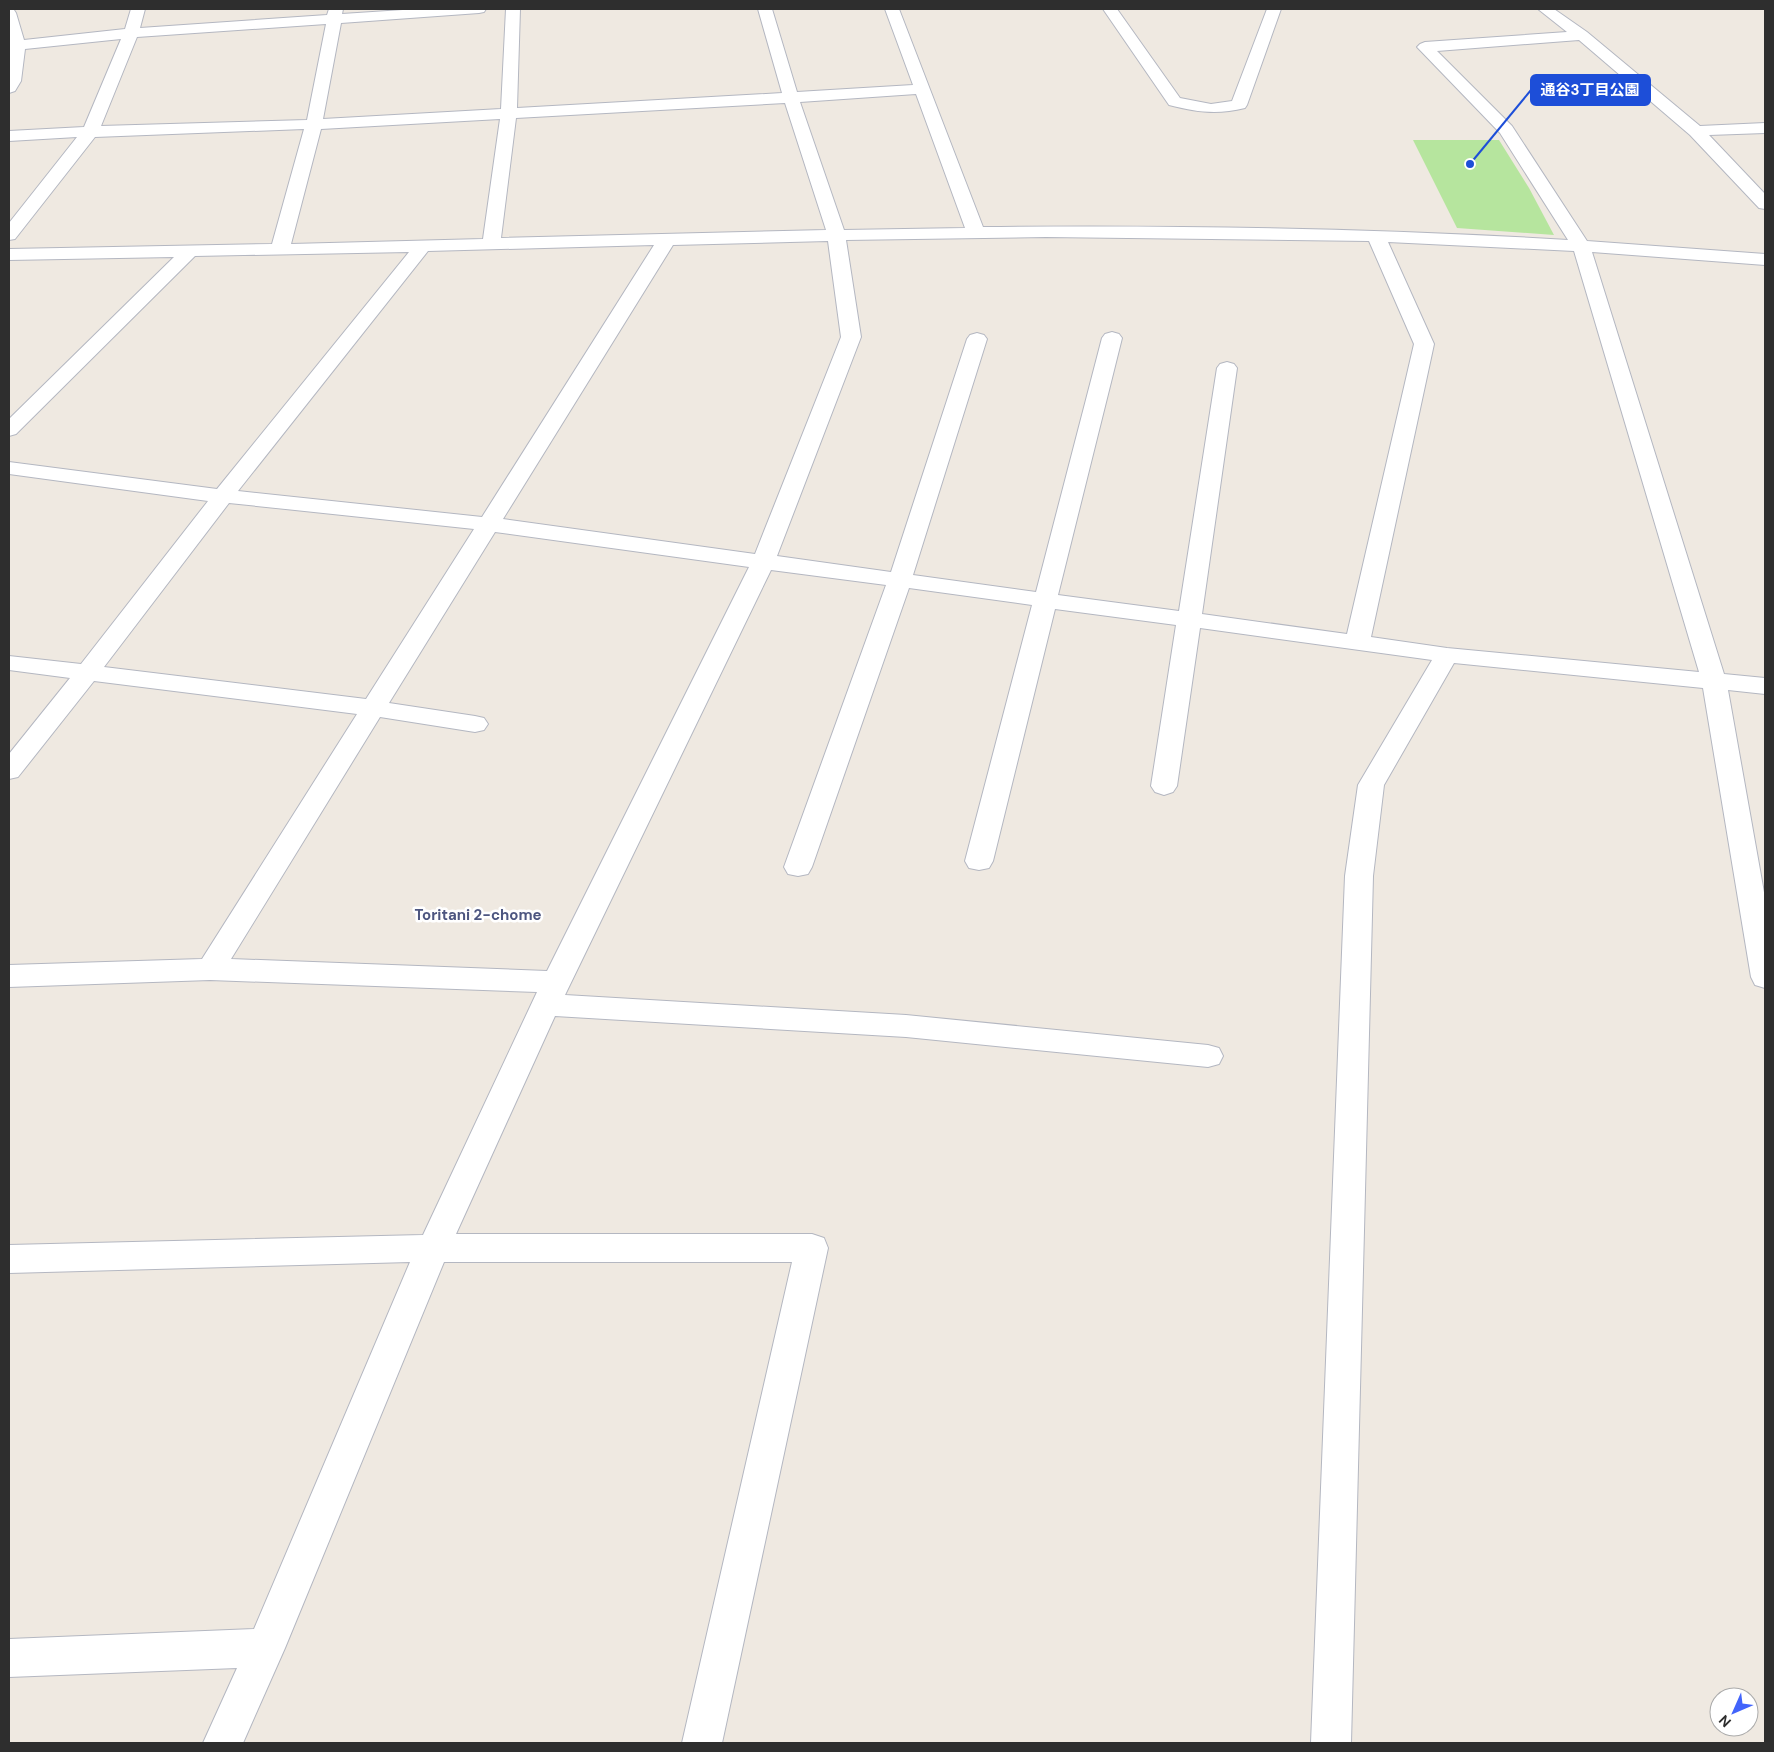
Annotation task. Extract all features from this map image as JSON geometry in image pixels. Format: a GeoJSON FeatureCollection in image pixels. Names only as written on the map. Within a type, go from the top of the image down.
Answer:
{"type":"FeatureCollection","features":[{"type":"Feature","properties":{"kind":"street"},"geometry":{"type":"LineString","coordinates":[[9,234],[91,130],[131,34],[138,9]]}},
{"type":"Feature","properties":{"kind":"street"},"geometry":{"type":"LineString","coordinates":[[18,45],[334,15],[479,9]]}},
{"type":"Feature","properties":{"kind":"street"},"geometry":{"type":"LineString","coordinates":[[491,244],[509,112],[513,9]]}},
{"type":"Feature","properties":{"kind":"street"},"geometry":{"type":"LineString","coordinates":[[223,1743],[266,1648],[433,1248],[551,994],[763,562],[851,337],[836,234],[765,9]]}},
{"type":"Feature","properties":{"kind":"street"},"geometry":{"type":"LineString","coordinates":[[892,9],[976,233]]}},
{"type":"Feature","properties":{"kind":"street"},"geometry":{"type":"LineString","coordinates":[[1110,9],[1175,102],[1211,110],[1239,105],[1274,9]]}},
{"type":"Feature","properties":{"kind":"street"},"geometry":{"type":"LineString","coordinates":[[1545,9],[1582,35],[1696,131],[1765,204]]}},
{"type":"Feature","properties":{"kind":"street"},"geometry":{"type":"LineString","coordinates":[[280,249],[314,124],[334,15]]}},
{"type":"Feature","properties":{"kind":"street"},"geometry":{"type":"LineString","coordinates":[[9,19],[18,45],[13,81],[9,88]]}},
{"type":"Feature","properties":{"kind":"street"},"geometry":{"type":"LineString","coordinates":[[1582,35],[1425,47],[1506,130],[1581,245],[1714,682],[1765,977]]}},
{"type":"Feature","properties":{"kind":"street"},"geometry":{"type":"LineString","coordinates":[[9,136],[91,130],[314,124],[923,89]]}},
{"type":"Feature","properties":{"kind":"street"},"geometry":{"type":"LineString","coordinates":[[1696,131],[1765,128]]}},
{"type":"Feature","properties":{"kind":"street"},"geometry":{"type":"LineString","coordinates":[[9,254],[423,246],[836,234],[976,233],[1376,236],[1581,245],[1765,259]]}},
{"type":"Feature","properties":{"kind":"street"},"geometry":{"type":"LineString","coordinates":[[1357,644],[1424,344],[1376,236]]}},
{"type":"Feature","properties":{"kind":"street"},"geometry":{"type":"LineString","coordinates":[[210,969],[371,708],[667,239]]}},
{"type":"Feature","properties":{"kind":"street"},"geometry":{"type":"LineString","coordinates":[[9,771],[88,672],[223,496],[423,246]]}},
{"type":"Feature","properties":{"kind":"street"},"geometry":{"type":"LineString","coordinates":[[9,430],[190,251]]}},
{"type":"Feature","properties":{"kind":"street"},"geometry":{"type":"LineString","coordinates":[[979,861],[1112,338]]}},
{"type":"Feature","properties":{"kind":"street"},"geometry":{"type":"LineString","coordinates":[[798,867],[900,580],[977,339]]}},
{"type":"Feature","properties":{"kind":"street"},"geometry":{"type":"LineString","coordinates":[[1164,786],[1227,368]]}},
{"type":"Feature","properties":{"kind":"street"},"geometry":{"type":"LineString","coordinates":[[9,468],[223,496],[488,524],[1357,644],[1447,655],[1765,686]]}},
{"type":"Feature","properties":{"kind":"street"},"geometry":{"type":"LineString","coordinates":[[1331,1743],[1359,876],[1371,785],[1447,655]]}},
{"type":"Feature","properties":{"kind":"street"},"geometry":{"type":"LineString","coordinates":[[9,662],[371,708],[475,724]]}},
{"type":"Feature","properties":{"kind":"street"},"geometry":{"type":"LineString","coordinates":[[9,976],[210,969],[551,994],[1208,1056]]}},
{"type":"Feature","properties":{"kind":"street"},"geometry":{"type":"LineString","coordinates":[[9,1259],[433,1248],[812,1248],[702,1743]]}},
{"type":"Feature","properties":{"kind":"street"},"geometry":{"type":"LineString","coordinates":[[9,1658],[266,1648]]}},
{"type":"Feature","properties":{"kind":"green space"},"geometry":{"type":"Polygon","coordinates":[[[1413,140],[1499,140],[1529,188],[1554,235],[1457,228],[1413,140]]]}},
{"type":"Feature","properties":{"kind":"place","name":"通谷3丁目公園"},"geometry":{"type":"Point","coordinates":[1470,164]}},
{"type":"Feature","properties":{"kind":"district","name":"Toritani 2-chome"},"geometry":{"type":"Point","coordinates":[478,915]}}]}
